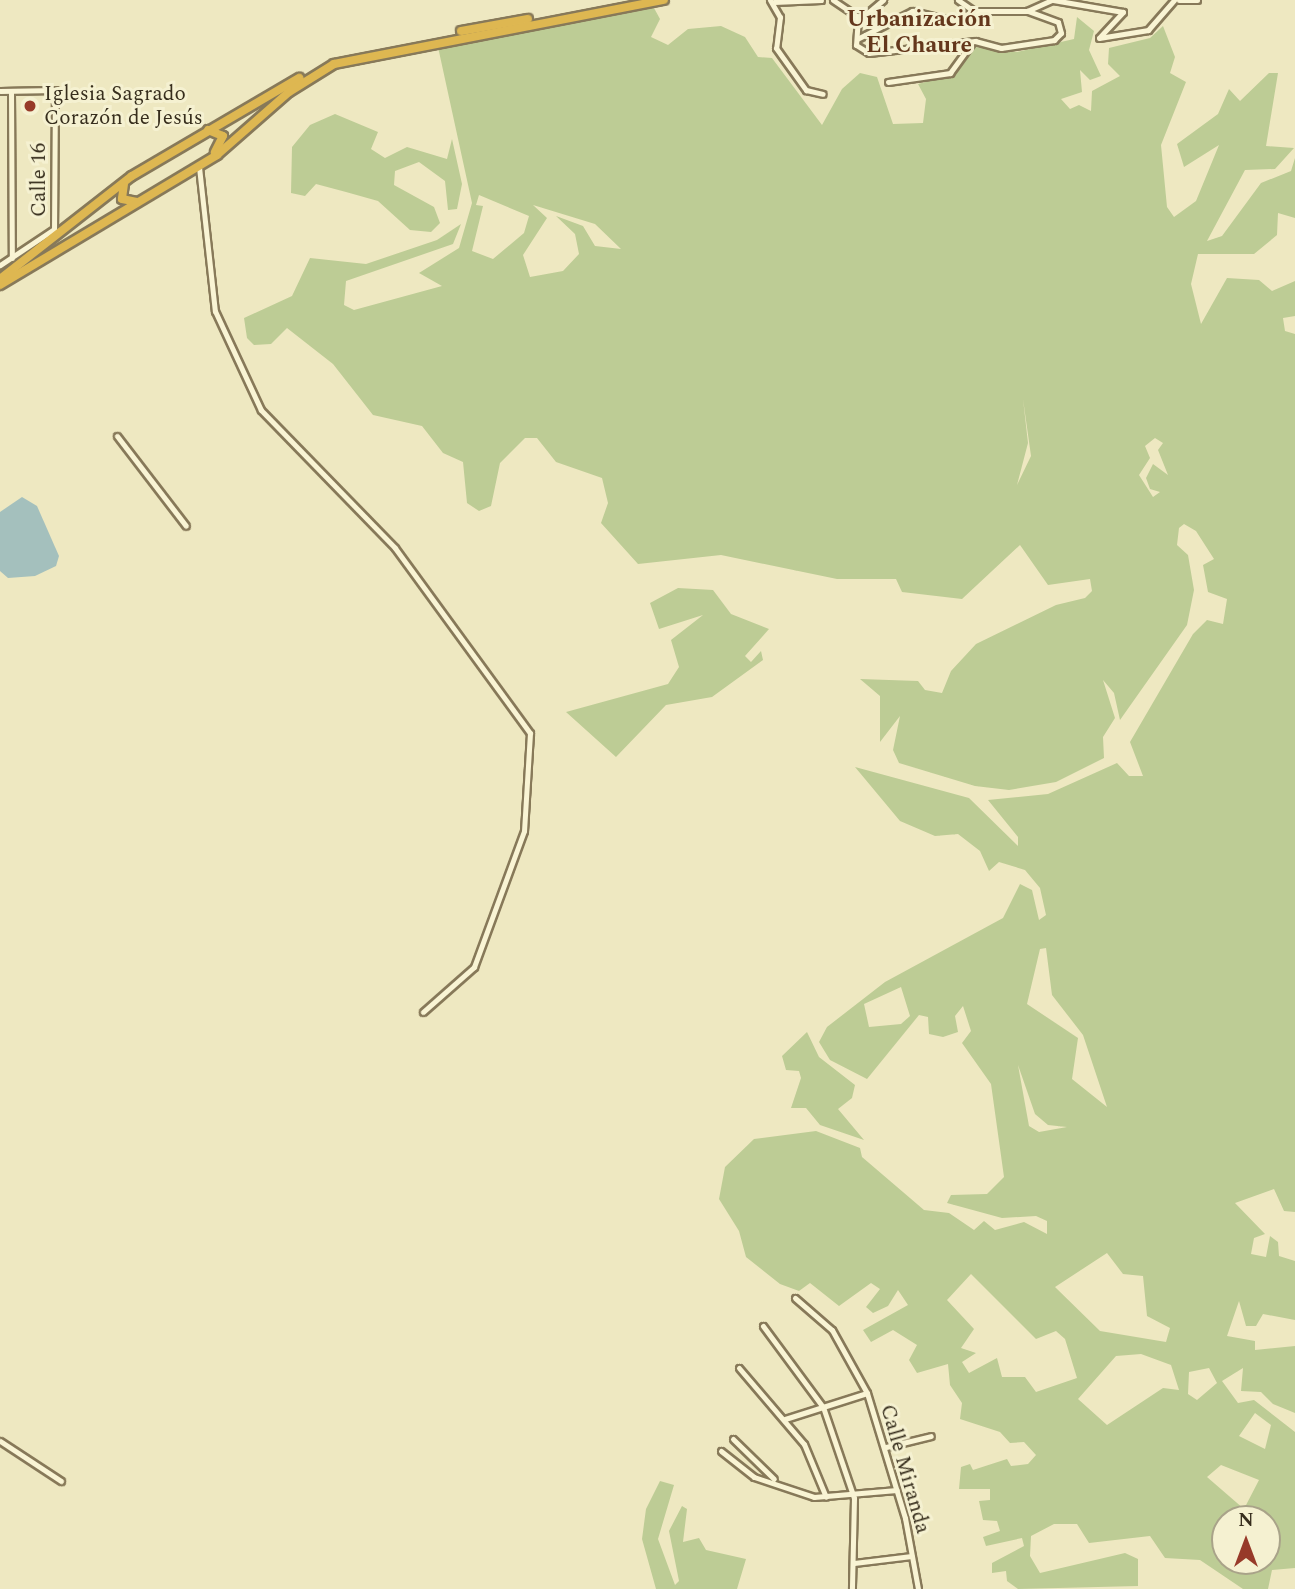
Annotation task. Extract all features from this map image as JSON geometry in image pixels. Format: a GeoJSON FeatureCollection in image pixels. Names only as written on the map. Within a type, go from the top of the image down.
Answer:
{"type":"FeatureCollection","features":[{"type":"Feature","properties":{"kind":"highway"},"geometry":{"type":"LineString","coordinates":[[0,277],[125,181],[204,131],[349,53],[638,0]]}},
{"type":"Feature","properties":{"kind":"highway"},"geometry":{"type":"LineString","coordinates":[[0,285],[195,169],[304,81],[345,60],[664,0]]}},
{"type":"Feature","properties":{"kind":"highway"},"geometry":{"type":"LineString","coordinates":[[195,169],[222,144],[219,131],[204,131]]}},
{"type":"Feature","properties":{"kind":"highway"},"geometry":{"type":"LineString","coordinates":[[125,181],[122,199],[145,200]]}},
{"type":"Feature","properties":{"kind":"street"},"geometry":{"type":"LineString","coordinates":[[821,0],[771,0],[780,17],[776,48],[806,90],[823,94]]}},
{"type":"Feature","properties":{"kind":"street"},"geometry":{"type":"LineString","coordinates":[[833,0],[846,4],[858,21],[857,39],[857,50],[971,44],[1001,48],[1061,33],[1059,22],[1027,11],[975,11],[954,21],[912,11],[857,39]]}},
{"type":"Feature","properties":{"kind":"street"},"geometry":{"type":"LineString","coordinates":[[858,21],[883,0]]}},
{"type":"Feature","properties":{"kind":"street"},"geometry":{"type":"LineString","coordinates":[[958,0],[975,11]]}},
{"type":"Feature","properties":{"kind":"street"},"geometry":{"type":"LineString","coordinates":[[1027,11],[1053,0],[1123,12],[1100,38],[1148,30],[1177,0],[1197,0]]}},
{"type":"Feature","properties":{"kind":"street"},"geometry":{"type":"LineString","coordinates":[[888,82],[950,73],[971,44]]}},
{"type":"Feature","properties":{"kind":"street","name":"Calle 16"},"geometry":{"type":"LineString","coordinates":[[11,92],[55,90],[54,229],[12,258]]}},
{"type":"Feature","properties":{"kind":"street"},"geometry":{"type":"LineString","coordinates":[[0,91],[11,92],[12,258],[0,265]]}},
{"type":"Feature","properties":{"kind":"street"},"geometry":{"type":"LineString","coordinates":[[195,169],[210,291],[255,400],[281,436],[395,548],[530,733],[524,831],[474,967],[423,1013]]}},
{"type":"Feature","properties":{"kind":"street"},"geometry":{"type":"LineString","coordinates":[[117,436],[186,526]]}},
{"type":"Feature","properties":{"kind":"street","name":"Calle Miranda"},"geometry":{"type":"LineString","coordinates":[[795,1298],[832,1330],[867,1393],[886,1447],[918,1589]]}},
{"type":"Feature","properties":{"kind":"street"},"geometry":{"type":"LineString","coordinates":[[763,1326],[823,1407],[853,1495],[852,1589]]}},
{"type":"Feature","properties":{"kind":"street"},"geometry":{"type":"LineString","coordinates":[[739,1368],[804,1444],[826,1497]]}},
{"type":"Feature","properties":{"kind":"street"},"geometry":{"type":"LineString","coordinates":[[785,1419],[867,1393]]}},
{"type":"Feature","properties":{"kind":"street"},"geometry":{"type":"LineString","coordinates":[[886,1447],[931,1436]]}},
{"type":"Feature","properties":{"kind":"street"},"geometry":{"type":"LineString","coordinates":[[733,1439],[774,1479]]}},
{"type":"Feature","properties":{"kind":"street"},"geometry":{"type":"LineString","coordinates":[[0,1441],[61,1480]]}},
{"type":"Feature","properties":{"kind":"street"},"geometry":{"type":"LineString","coordinates":[[721,1451],[754,1477],[774,1479],[826,1497],[897,1490]]}},
{"type":"Feature","properties":{"kind":"street"},"geometry":{"type":"LineString","coordinates":[[854,1563],[912,1556]]}},
{"type":"Feature","properties":{"kind":"green space"},"geometry":{"type":"Polygon","coordinates":[[[654,8],[660,19],[651,37],[668,45],[688,29],[721,26],[745,37],[758,57],[772,58],[822,125],[842,89],[860,73],[877,77],[893,124],[923,123],[926,99],[918,84],[951,75],[975,47],[1017,52],[1074,39],[1077,17],[1094,31],[1089,50],[1101,76],[1090,80],[1080,70],[1082,92],[1061,99],[1070,109],[1079,105],[1091,111],[1092,91],[1120,76],[1108,64],[1109,48],[1150,38],[1163,26],[1175,57],[1170,73],[1186,82],[1161,145],[1167,207],[1174,217],[1196,201],[1219,145],[1184,167],[1177,144],[1218,114],[1229,89],[1240,101],[1269,73],[1278,73],[1266,146],[1294,148],[1275,169],[1245,170],[1207,241],[1222,236],[1261,183],[1291,171],[1295,158],[1295,218],[1278,213],[1277,235],[1254,254],[1198,254],[1191,284],[1201,324],[1227,278],[1259,280],[1272,291],[1295,281],[1295,316],[1283,318],[1285,331],[1295,334],[1295,1212],[1284,1211],[1274,1189],[1235,1203],[1265,1234],[1254,1238],[1251,1254],[1266,1257],[1270,1236],[1278,1242],[1279,1256],[1295,1261],[1295,1320],[1263,1314],[1256,1326],[1246,1326],[1239,1301],[1227,1336],[1255,1341],[1255,1350],[1295,1346],[1295,1413],[1273,1404],[1261,1392],[1241,1391],[1243,1368],[1222,1381],[1238,1403],[1254,1400],[1295,1432],[1295,1568],[1281,1569],[1281,1505],[1246,1505],[1259,1480],[1221,1465],[1207,1477],[1239,1505],[1211,1505],[1211,1567],[1200,1560],[1165,1558],[1150,1536],[1089,1543],[1077,1524],[1054,1524],[1031,1536],[1030,1556],[1040,1573],[1125,1553],[1138,1559],[1138,1586],[1018,1589],[1007,1581],[1006,1571],[992,1573],[992,1563],[1024,1546],[1022,1538],[986,1546],[983,1537],[1000,1531],[997,1521],[983,1520],[979,1501],[990,1500],[990,1489],[959,1489],[961,1467],[970,1464],[973,1470],[1007,1459],[1011,1466],[1028,1464],[1036,1455],[1024,1442],[1010,1443],[1000,1432],[960,1419],[962,1403],[950,1385],[948,1364],[917,1373],[909,1360],[917,1345],[893,1330],[871,1342],[863,1330],[908,1305],[898,1290],[888,1306],[873,1313],[866,1307],[880,1289],[871,1283],[839,1306],[810,1283],[799,1291],[780,1284],[746,1257],[739,1231],[719,1199],[725,1167],[754,1139],[816,1131],[860,1148],[862,1157],[924,1210],[949,1213],[974,1230],[984,1221],[995,1230],[1024,1222],[1047,1234],[1047,1221],[1036,1216],[1002,1218],[947,1203],[951,1195],[987,1194],[1004,1177],[991,1084],[962,1043],[971,1031],[963,1006],[955,1016],[958,1032],[943,1037],[929,1034],[928,1017],[919,1015],[867,1079],[830,1060],[819,1042],[827,1027],[885,982],[1003,918],[1020,884],[1032,890],[1039,920],[1046,915],[1040,888],[1025,870],[999,862],[989,871],[980,851],[958,834],[935,836],[900,821],[855,767],[969,798],[1018,846],[1018,837],[988,800],[1048,794],[1117,763],[1129,776],[1143,776],[1130,742],[1193,634],[1207,620],[1223,624],[1227,599],[1208,592],[1203,565],[1214,559],[1196,531],[1184,524],[1179,528],[1177,545],[1188,555],[1194,590],[1187,625],[1120,720],[1114,693],[1103,680],[1115,718],[1103,737],[1104,758],[1056,782],[1009,790],[975,786],[899,763],[893,750],[900,716],[880,742],[880,696],[860,679],[918,681],[925,690],[942,693],[951,671],[976,644],[1056,605],[1085,598],[1092,591],[1090,579],[1048,585],[1020,545],[962,599],[902,592],[896,579],[837,579],[721,555],[638,564],[601,523],[608,503],[602,478],[556,462],[537,438],[525,438],[500,463],[491,506],[479,511],[467,503],[463,462],[443,453],[422,426],[373,415],[333,364],[287,328],[271,344],[254,345],[247,338],[244,318],[292,296],[310,258],[366,264],[437,240],[461,224],[453,244],[346,281],[344,305],[354,310],[442,286],[419,273],[459,248],[472,203],[438,47],[654,8]],[[479,195],[476,205],[483,206],[472,251],[493,259],[524,233],[529,216],[479,195]],[[533,205],[547,218],[523,255],[530,277],[563,271],[579,254],[575,234],[556,216],[583,226],[595,246],[621,249],[595,224],[533,205]],[[1023,399],[1028,443],[1017,485],[1031,456],[1023,399]],[[1155,438],[1145,446],[1150,458],[1139,475],[1153,497],[1160,492],[1150,489],[1146,478],[1153,464],[1168,475],[1158,450],[1163,443],[1155,438]],[[1046,948],[1040,949],[1027,1004],[1078,1038],[1072,1079],[1107,1107],[1083,1035],[1052,995],[1046,948]],[[901,987],[864,1004],[869,1027],[901,1024],[910,1016],[901,987]],[[1018,1065],[1029,1126],[1039,1132],[1067,1127],[1048,1125],[1035,1114],[1018,1065]],[[1107,1253],[1055,1287],[1100,1331],[1166,1342],[1170,1328],[1147,1316],[1143,1276],[1123,1274],[1107,1253]],[[971,1274],[947,1300],[974,1329],[961,1348],[976,1353],[962,1362],[969,1373],[997,1358],[1002,1377],[1025,1377],[1036,1392],[1077,1378],[1065,1339],[1056,1331],[1036,1339],[971,1274]],[[1141,1354],[1116,1356],[1078,1399],[1107,1425],[1163,1388],[1179,1390],[1171,1365],[1141,1354]],[[1209,1368],[1189,1372],[1188,1394],[1197,1400],[1217,1383],[1209,1368]],[[1255,1413],[1239,1436],[1265,1449],[1271,1425],[1255,1413]]]}},
{"type":"Feature","properties":{"kind":"green space"},"geometry":{"type":"Polygon","coordinates":[[[335,114],[378,132],[371,149],[385,158],[407,147],[447,159],[452,139],[462,184],[457,209],[448,210],[445,181],[419,162],[395,171],[394,185],[434,207],[440,223],[431,232],[410,230],[378,201],[346,192],[316,184],[305,196],[291,193],[292,147],[310,125],[335,114]]]}},
{"type":"Feature","properties":{"kind":"green space"},"geometry":{"type":"Polygon","coordinates":[[[678,588],[713,590],[731,614],[769,629],[745,656],[751,662],[761,651],[763,660],[712,697],[666,705],[616,757],[566,712],[668,684],[679,667],[671,640],[703,615],[659,629],[650,603],[678,588]]]}},
{"type":"Feature","properties":{"kind":"green space"},"geometry":{"type":"Polygon","coordinates":[[[807,1032],[819,1057],[855,1085],[852,1098],[838,1109],[864,1140],[820,1125],[806,1108],[791,1108],[801,1078],[799,1071],[786,1070],[782,1056],[807,1032]]]}},
{"type":"Feature","properties":{"kind":"green space"},"geometry":{"type":"Polygon","coordinates":[[[660,1481],[674,1485],[658,1539],[675,1585],[679,1581],[669,1531],[682,1506],[687,1509],[683,1542],[699,1538],[706,1550],[746,1559],[737,1589],[656,1589],[642,1539],[646,1509],[660,1481]]]}},
{"type":"Feature","properties":{"kind":"green space"},"geometry":{"type":"Polygon","coordinates":[[[1222,1575],[1271,1575],[1268,1589],[1243,1589],[1222,1575]]]}},
{"type":"Feature","properties":{"kind":"water"},"geometry":{"type":"Polygon","coordinates":[[[22,497],[37,506],[59,556],[56,566],[35,576],[8,578],[0,571],[0,512],[22,497]]]}},
{"type":"Feature","properties":{"kind":"place","name":"Iglesia Sagrado Corazón de Jesús"},"geometry":{"type":"Point","coordinates":[30,106]}},
{"type":"Feature","properties":{"kind":"district","name":"Urbanización El Chaure"},"geometry":{"type":"Point","coordinates":[919,33]}}]}
